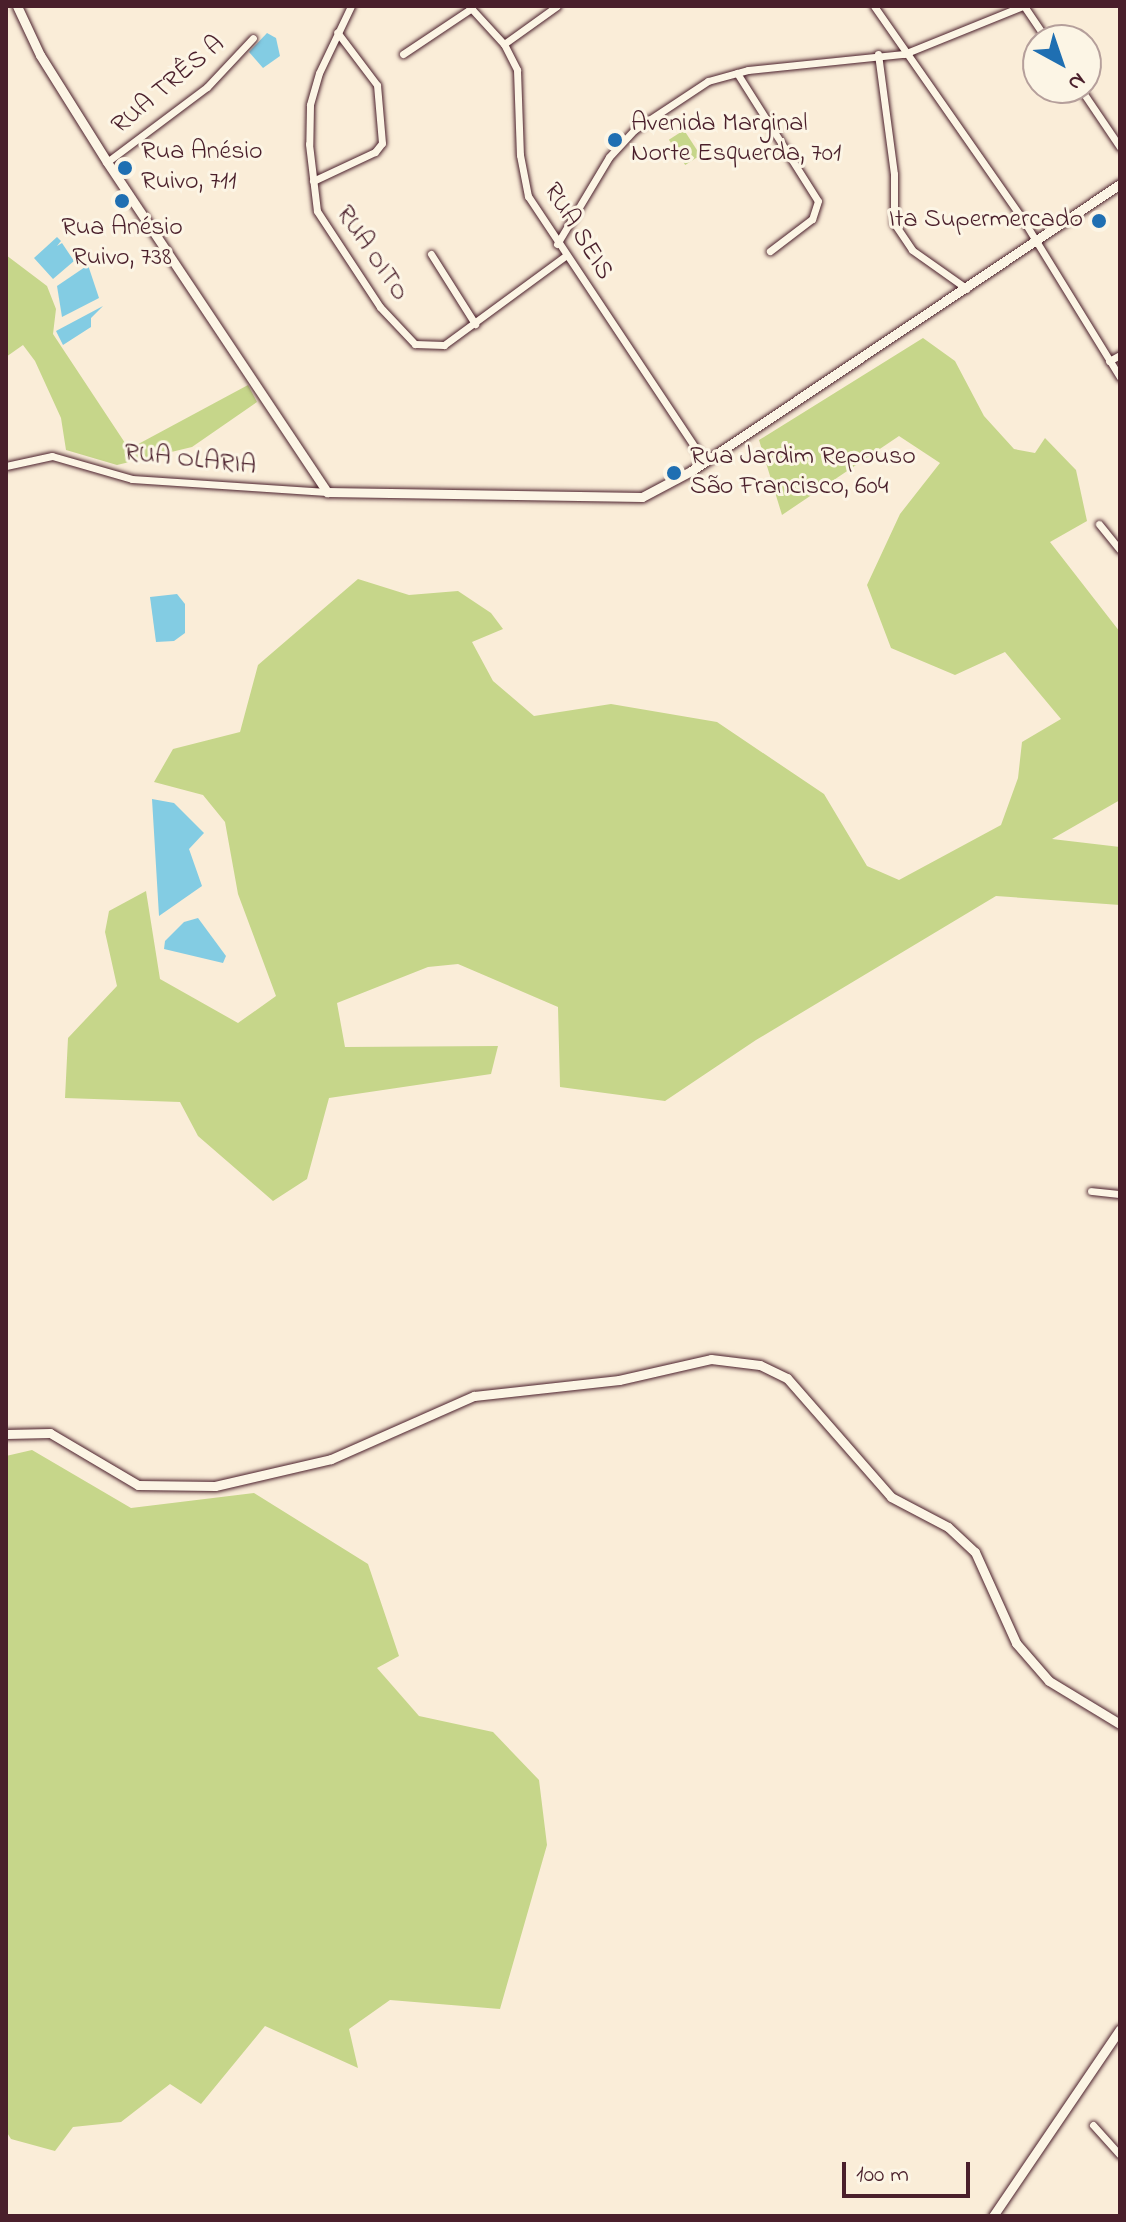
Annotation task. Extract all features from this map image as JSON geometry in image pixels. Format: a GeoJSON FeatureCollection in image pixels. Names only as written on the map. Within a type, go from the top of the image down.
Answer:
{"type":"FeatureCollection","features":[{"type":"Feature","properties":{"kind":"street"},"geometry":{"type":"LineString","coordinates":[[17,6],[40,55],[107,162],[327,492],[623,501],[663,489],[967,289],[1120,184]]}},
{"type":"Feature","properties":{"kind":"street","name":"RUA OITO"},"geometry":{"type":"LineString","coordinates":[[351,6],[337,32],[310,105],[313,181],[325,227],[362,284],[406,338],[434,347],[475,324],[565,256]]}},
{"type":"Feature","properties":{"kind":"street"},"geometry":{"type":"LineString","coordinates":[[504,44],[557,6]]}},
{"type":"Feature","properties":{"kind":"street"},"geometry":{"type":"LineString","coordinates":[[874,6],[904,54],[1036,242],[1120,377]]}},
{"type":"Feature","properties":{"kind":"street"},"geometry":{"type":"LineString","coordinates":[[557,244],[609,157],[634,130],[708,81],[737,73],[878,54],[904,54],[1023,6],[1036,24]]}},
{"type":"Feature","properties":{"kind":"street"},"geometry":{"type":"LineString","coordinates":[[403,54],[471,7]]}},
{"type":"Feature","properties":{"kind":"street","name":"RUA SEIS"},"geometry":{"type":"LineString","coordinates":[[471,7],[504,44],[519,83],[522,176],[557,244],[705,462]]}},
{"type":"Feature","properties":{"kind":"street"},"geometry":{"type":"LineString","coordinates":[[313,181],[375,152],[382,143],[377,85],[337,32]]}},
{"type":"Feature","properties":{"kind":"street","name":"RUA TRÊS A"},"geometry":{"type":"LineString","coordinates":[[107,162],[207,87],[253,38]]}},
{"type":"Feature","properties":{"kind":"street"},"geometry":{"type":"LineString","coordinates":[[878,54],[894,174],[894,223],[912,250],[967,289]]}},
{"type":"Feature","properties":{"kind":"street"},"geometry":{"type":"LineString","coordinates":[[737,73],[818,201],[812,219],[770,251]]}},
{"type":"Feature","properties":{"kind":"street"},"geometry":{"type":"LineString","coordinates":[[1091,104],[1120,147]]}},
{"type":"Feature","properties":{"kind":"street"},"geometry":{"type":"LineString","coordinates":[[431,254],[475,324]]}},
{"type":"Feature","properties":{"kind":"street"},"geometry":{"type":"LineString","coordinates":[[1109,361],[1120,355]]}},
{"type":"Feature","properties":{"kind":"street","name":"RUA OLARIA"},"geometry":{"type":"LineString","coordinates":[[6,466],[38,455],[52,456],[132,479],[327,492]]}},
{"type":"Feature","properties":{"kind":"street"},"geometry":{"type":"LineString","coordinates":[[1099,524],[1120,550]]}},
{"type":"Feature","properties":{"kind":"street"},"geometry":{"type":"LineString","coordinates":[[1091,1191],[1120,1194]]}},
{"type":"Feature","properties":{"kind":"street"},"geometry":{"type":"LineString","coordinates":[[6,1434],[50,1433],[138,1485],[215,1486],[331,1459],[474,1396],[619,1380],[711,1359],[760,1365],[787,1378],[891,1497],[948,1527],[975,1552],[1016,1643],[1049,1681],[1120,1724]]}},
{"type":"Feature","properties":{"kind":"street"},"geometry":{"type":"LineString","coordinates":[[993,2216],[1120,2029]]}},
{"type":"Feature","properties":{"kind":"street"},"geometry":{"type":"LineString","coordinates":[[1093,2125],[1120,2155]]}},
{"type":"Feature","properties":{"kind":"green space"},"geometry":{"type":"Polygon","coordinates":[[[684,130],[700,155],[685,165],[669,140],[684,130]]]}},
{"type":"Feature","properties":{"kind":"green space"},"geometry":{"type":"Polygon","coordinates":[[[6,255],[47,286],[56,309],[53,334],[129,449],[248,385],[257,402],[192,447],[117,465],[66,450],[61,418],[35,361],[23,345],[6,357],[6,255]]]}},
{"type":"Feature","properties":{"kind":"green space"},"geometry":{"type":"Polygon","coordinates":[[[923,338],[955,361],[984,416],[1014,449],[1035,453],[1045,438],[1076,470],[1087,521],[1050,542],[1120,632],[1120,800],[1052,839],[1120,847],[1120,905],[996,896],[756,1040],[665,1101],[560,1087],[558,1007],[458,964],[428,967],[337,1003],[345,1047],[498,1046],[491,1074],[329,1098],[307,1179],[273,1201],[198,1136],[180,1102],[65,1098],[68,1038],[117,986],[105,932],[109,911],[146,891],[160,979],[238,1023],[276,996],[238,894],[225,822],[203,795],[154,782],[173,749],[240,732],[258,665],[358,579],[409,595],[458,591],[491,613],[503,629],[472,642],[493,681],[534,716],[611,704],[717,722],[824,794],[867,866],[899,880],[1001,825],[1018,778],[1022,742],[1061,719],[1005,652],[955,675],[891,648],[867,585],[900,514],[940,463],[899,436],[782,515],[759,440],[923,338]]]}},
{"type":"Feature","properties":{"kind":"green space"},"geometry":{"type":"Polygon","coordinates":[[[32,1450],[131,1508],[254,1493],[368,1564],[399,1656],[377,1668],[419,1716],[493,1732],[539,1780],[547,1845],[500,2009],[390,2000],[349,2029],[358,2068],[265,2026],[201,2104],[170,2084],[121,2122],[73,2127],[55,2151],[11,2139],[6,2131],[6,1456],[32,1450]]]}},
{"type":"Feature","properties":{"kind":"water"},"geometry":{"type":"Polygon","coordinates":[[[267,33],[276,38],[280,56],[263,68],[249,52],[267,33]]]}},
{"type":"Feature","properties":{"kind":"water"},"geometry":{"type":"Polygon","coordinates":[[[57,237],[61,241],[57,246],[62,243],[74,261],[53,279],[34,258],[57,237]]]}},
{"type":"Feature","properties":{"kind":"water"},"geometry":{"type":"Polygon","coordinates":[[[88,265],[99,298],[62,317],[57,286],[88,265]]]}},
{"type":"Feature","properties":{"kind":"water"},"geometry":{"type":"Polygon","coordinates":[[[103,306],[91,318],[91,327],[63,345],[56,331],[103,306]]]}},
{"type":"Feature","properties":{"kind":"water"},"geometry":{"type":"Polygon","coordinates":[[[177,594],[185,604],[185,633],[174,641],[156,642],[150,597],[177,594]]]}},
{"type":"Feature","properties":{"kind":"water"},"geometry":{"type":"Polygon","coordinates":[[[152,799],[174,803],[204,833],[189,849],[202,886],[159,916],[152,799]]]}},
{"type":"Feature","properties":{"kind":"water"},"geometry":{"type":"Polygon","coordinates":[[[198,918],[226,956],[223,963],[164,949],[165,941],[184,922],[198,918]]]}},
{"type":"Feature","properties":{"kind":"place","name":"Avenida Marginal Norte Esquerda, 701"},"geometry":{"type":"Point","coordinates":[615,140]}},
{"type":"Feature","properties":{"kind":"place","name":"Rua Anésio Ruivo, 711"},"geometry":{"type":"Point","coordinates":[125,168]}},
{"type":"Feature","properties":{"kind":"place","name":"Rua Anésio Ruivo, 738"},"geometry":{"type":"Point","coordinates":[122,201]}},
{"type":"Feature","properties":{"kind":"place","name":"Ita Supermercado"},"geometry":{"type":"Point","coordinates":[1099,221]}},
{"type":"Feature","properties":{"kind":"place","name":"Rua Jardim Repouso São Francisco, 604"},"geometry":{"type":"Point","coordinates":[674,473]}}]}
